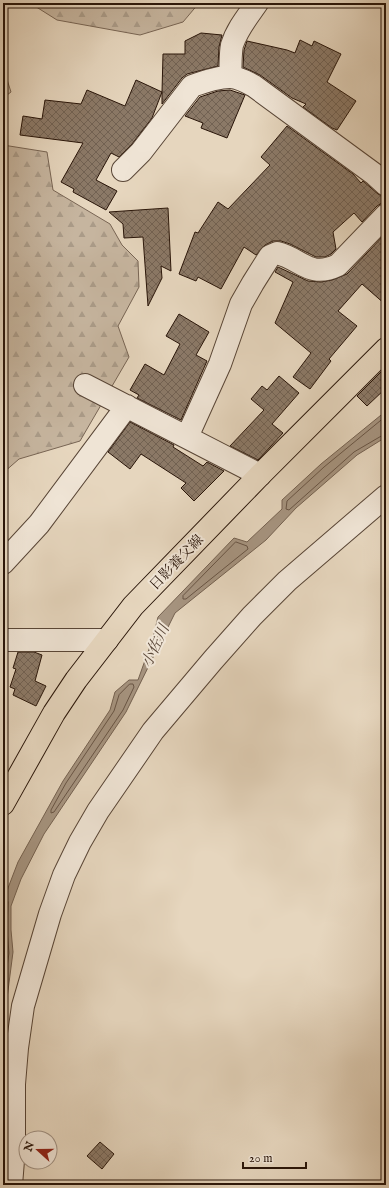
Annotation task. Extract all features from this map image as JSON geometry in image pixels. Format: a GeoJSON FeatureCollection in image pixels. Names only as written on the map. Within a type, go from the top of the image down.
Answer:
{"type":"FeatureCollection","features":[{"type":"Feature","properties":{"kind":"main road","name":"日影養父線"},"geometry":{"type":"LineString","coordinates":[[3,804],[54,713],[76,680],[133,606],[260,474],[386,349]]}},
{"type":"Feature","properties":{"kind":"street"},"geometry":{"type":"LineString","coordinates":[[230,77],[232,44],[237,33],[257,3]]}},
{"type":"Feature","properties":{"kind":"street"},"geometry":{"type":"LineString","coordinates":[[123,170],[141,152],[192,86],[230,77],[243,80],[254,86],[374,174],[386,185]]}},
{"type":"Feature","properties":{"kind":"street"},"geometry":{"type":"LineString","coordinates":[[188,437],[220,364],[241,304],[270,256],[276,253],[285,255],[309,269],[329,270],[338,265],[386,215]]}},
{"type":"Feature","properties":{"kind":"street"},"geometry":{"type":"LineString","coordinates":[[84,385],[260,474]]}},
{"type":"Feature","properties":{"kind":"street"},"geometry":{"type":"LineString","coordinates":[[3,563],[39,524],[127,406]]}},
{"type":"Feature","properties":{"kind":"street"},"geometry":{"type":"LineString","coordinates":[[11,1185],[14,1148],[14,1084],[23,1006],[50,914],[64,875],[80,842],[98,811],[153,731],[213,660],[252,616],[287,581],[386,496]]}},
{"type":"Feature","properties":{"kind":"street"},"geometry":{"type":"LineString","coordinates":[[3,640],[108,640]]}},
{"type":"Feature","properties":{"kind":"green space"},"geometry":{"type":"Polygon","coordinates":[[[30,3],[199,3],[183,22],[140,35],[57,20],[30,3]]]}},
{"type":"Feature","properties":{"kind":"green space"},"geometry":{"type":"Polygon","coordinates":[[[3,67],[11,92],[3,98],[3,67]]]}},
{"type":"Feature","properties":{"kind":"green space"},"geometry":{"type":"Polygon","coordinates":[[[3,145],[47,152],[53,190],[110,224],[122,245],[138,261],[139,287],[118,326],[129,357],[80,441],[19,459],[3,473],[3,145]]]}},
{"type":"Feature","properties":{"kind":"water","name":"小佐川"},"geometry":{"type":"Polygon","coordinates":[[[386,411],[386,437],[357,455],[296,508],[266,540],[175,613],[126,712],[44,834],[21,879],[11,906],[13,952],[3,1029],[3,901],[18,862],[63,781],[110,710],[115,692],[129,680],[138,680],[153,638],[158,617],[234,538],[247,542],[282,509],[282,500],[321,464],[386,411]]]}},
{"type":"Feature","properties":{"kind":"building"},"geometry":{"type":"Polygon","coordinates":[[[201,33],[222,35],[219,47],[218,66],[187,74],[182,78],[162,104],[163,54],[185,54],[185,41],[201,33]]]}},
{"type":"Feature","properties":{"kind":"building"},"geometry":{"type":"Polygon","coordinates":[[[300,40],[312,46],[314,41],[341,54],[327,82],[356,101],[337,130],[303,107],[306,104],[292,98],[260,75],[243,67],[244,50],[247,41],[295,53],[300,40]]]}},
{"type":"Feature","properties":{"kind":"building"},"geometry":{"type":"Polygon","coordinates":[[[136,80],[162,92],[152,118],[132,144],[119,157],[111,153],[96,180],[117,191],[106,210],[73,192],[74,189],[61,182],[83,143],[20,135],[23,116],[42,119],[45,100],[81,104],[87,90],[125,106],[136,80]]]}},
{"type":"Feature","properties":{"kind":"building"},"geometry":{"type":"Polygon","coordinates":[[[230,90],[245,95],[227,138],[201,128],[203,123],[185,116],[200,97],[218,91],[230,90]]]}},
{"type":"Feature","properties":{"kind":"building"},"geometry":{"type":"Polygon","coordinates":[[[287,126],[353,174],[361,183],[363,181],[378,194],[386,197],[386,203],[382,203],[377,206],[362,222],[354,213],[333,232],[336,249],[325,257],[316,257],[290,244],[281,241],[273,241],[265,245],[256,255],[244,247],[221,289],[198,277],[196,281],[179,274],[195,232],[198,233],[218,202],[228,209],[270,165],[261,157],[287,126]]]}},
{"type":"Feature","properties":{"kind":"building"},"geometry":{"type":"Polygon","coordinates":[[[168,208],[171,271],[161,266],[162,278],[148,306],[143,237],[124,238],[123,224],[109,212],[168,208]]]}},
{"type":"Feature","properties":{"kind":"building"},"geometry":{"type":"Polygon","coordinates":[[[386,233],[386,305],[362,284],[338,311],[357,326],[329,359],[331,361],[310,389],[293,377],[311,353],[275,323],[293,282],[275,272],[278,267],[308,281],[321,282],[332,280],[347,274],[386,233]]]}},
{"type":"Feature","properties":{"kind":"building"},"geometry":{"type":"Polygon","coordinates":[[[179,314],[209,332],[196,355],[207,361],[181,420],[137,398],[139,395],[130,390],[145,364],[164,375],[180,344],[166,336],[179,314]]]}},
{"type":"Feature","properties":{"kind":"building"},"geometry":{"type":"Polygon","coordinates":[[[386,367],[386,388],[367,406],[357,396],[386,367]]]}},
{"type":"Feature","properties":{"kind":"building"},"geometry":{"type":"Polygon","coordinates":[[[279,376],[299,393],[272,424],[283,433],[258,460],[230,446],[264,410],[251,399],[262,386],[267,390],[279,376]]]}},
{"type":"Feature","properties":{"kind":"building"},"geometry":{"type":"Polygon","coordinates":[[[130,422],[174,445],[173,447],[203,466],[207,462],[224,471],[194,501],[181,488],[186,483],[141,454],[130,469],[108,452],[130,422]]]}},
{"type":"Feature","properties":{"kind":"building"},"geometry":{"type":"Polygon","coordinates":[[[18,652],[34,652],[42,655],[35,681],[46,686],[36,706],[13,695],[15,689],[10,687],[16,669],[13,668],[18,652]]]}},
{"type":"Feature","properties":{"kind":"building"},"geometry":{"type":"Polygon","coordinates":[[[100,1142],[114,1154],[102,1169],[87,1156],[100,1142]]]}}]}
